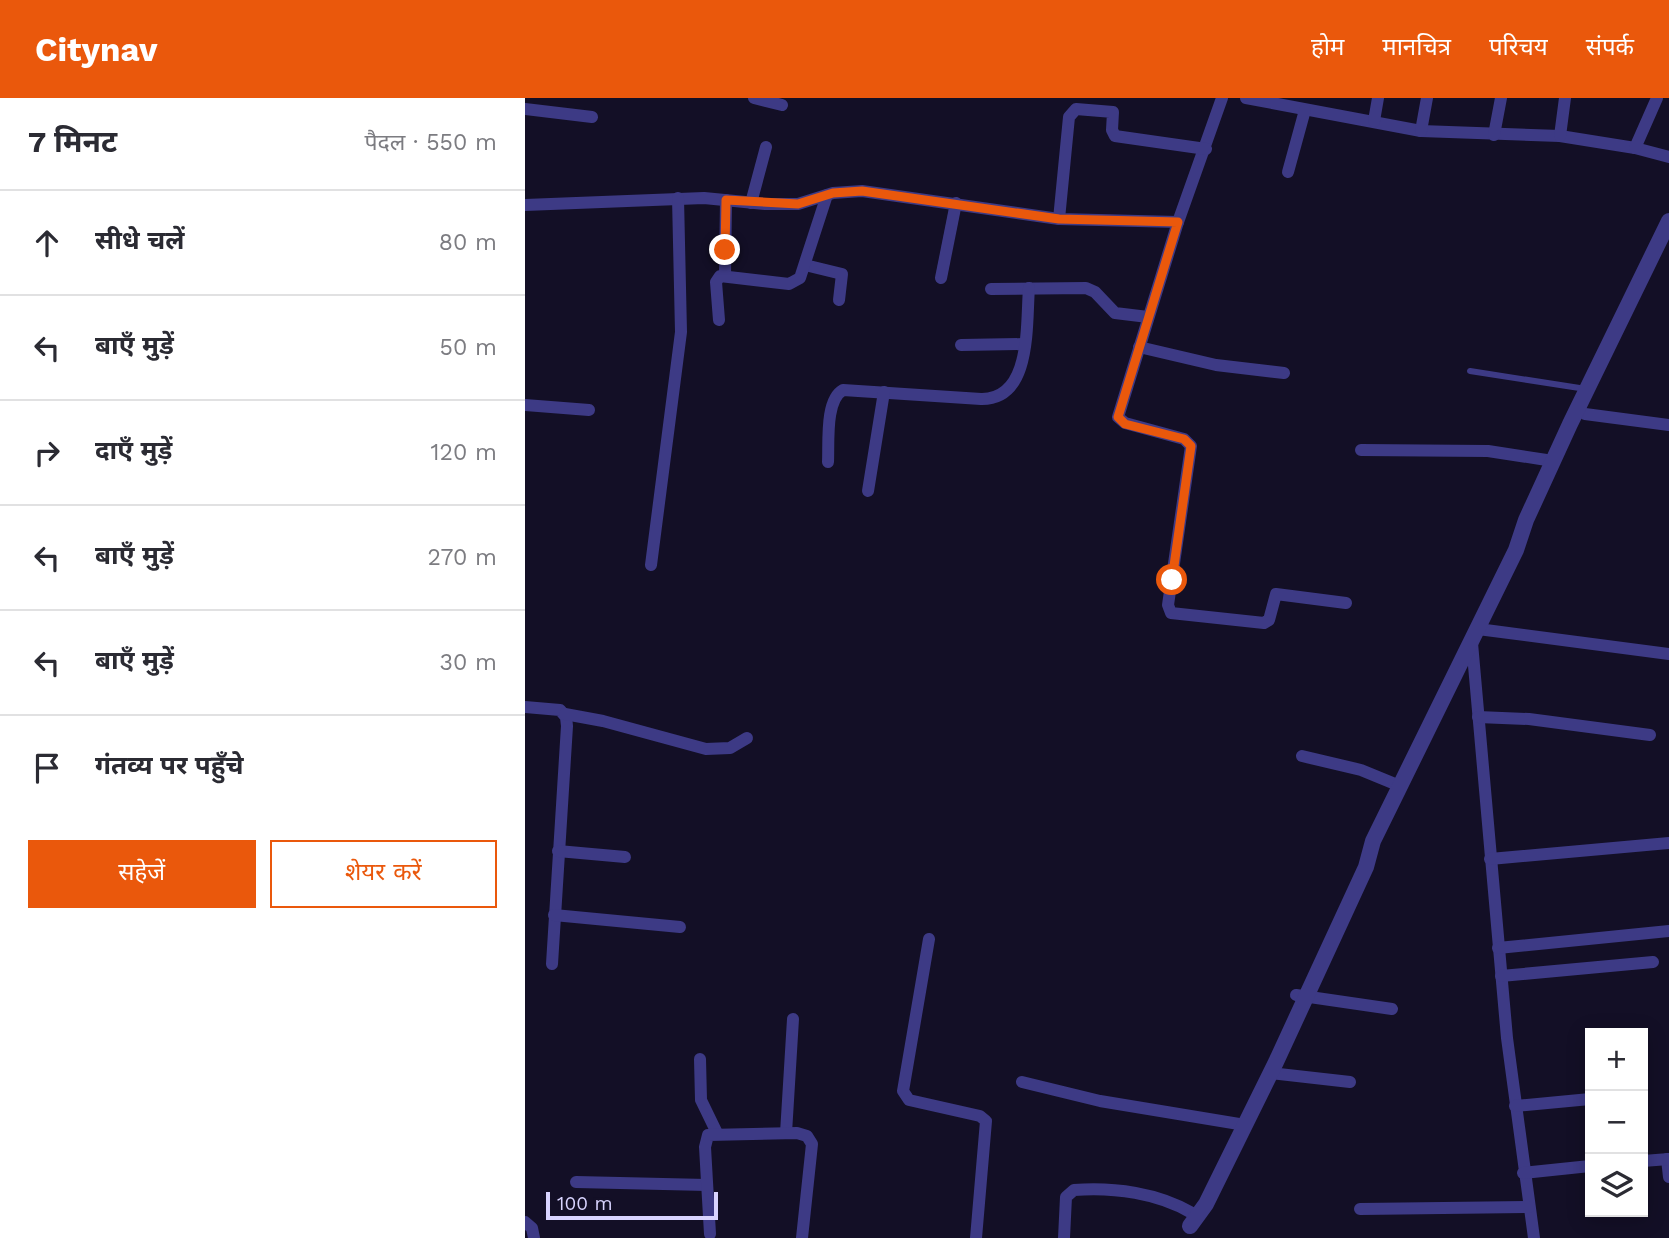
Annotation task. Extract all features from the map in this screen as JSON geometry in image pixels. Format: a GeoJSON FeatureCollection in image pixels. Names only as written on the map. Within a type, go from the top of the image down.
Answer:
{"type":"FeatureCollection","features":[{"type":"Feature","properties":{"kind":"street"},"geometry":{"type":"LineString","coordinates":[[754,98],[782,105]]}},
{"type":"Feature","properties":{"kind":"street"},"geometry":{"type":"LineString","coordinates":[[1222,98],[1178,222],[1118,417],[1125,424],[1184,439],[1192,451],[1178,531],[1170,611],[1177,615],[1264,624],[1269,620],[1272,598],[1276,594],[1346,603]]}},
{"type":"Feature","properties":{"kind":"street"},"geometry":{"type":"LineString","coordinates":[[1246,98],[1421,131],[1560,136],[1635,148],[1669,157]]}},
{"type":"Feature","properties":{"kind":"street"},"geometry":{"type":"LineString","coordinates":[[1374,121],[1378,98]]}},
{"type":"Feature","properties":{"kind":"street"},"geometry":{"type":"LineString","coordinates":[[1421,131],[1427,98]]}},
{"type":"Feature","properties":{"kind":"street"},"geometry":{"type":"LineString","coordinates":[[1494,135],[1501,98]]}},
{"type":"Feature","properties":{"kind":"street"},"geometry":{"type":"LineString","coordinates":[[1560,136],[1565,98]]}},
{"type":"Feature","properties":{"kind":"street"},"geometry":{"type":"LineString","coordinates":[[1635,148],[1657,98]]}},
{"type":"Feature","properties":{"kind":"street"},"geometry":{"type":"LineString","coordinates":[[525,109],[592,117]]}},
{"type":"Feature","properties":{"kind":"street"},"geometry":{"type":"LineString","coordinates":[[1059,219],[1069,117],[1076,109],[1113,112],[1112,131],[1115,136],[1206,149]]}},
{"type":"Feature","properties":{"kind":"street"},"geometry":{"type":"LineString","coordinates":[[1288,172],[1305,110]]}},
{"type":"Feature","properties":{"kind":"street"},"geometry":{"type":"LineString","coordinates":[[751,203],[766,147]]}},
{"type":"Feature","properties":{"kind":"street"},"geometry":{"type":"LineString","coordinates":[[525,205],[678,198],[798,204],[827,195],[862,191],[1059,219],[1178,222]]}},
{"type":"Feature","properties":{"kind":"street"},"geometry":{"type":"LineString","coordinates":[[719,320],[717,277],[725,275],[789,285],[800,278],[827,195]]}},
{"type":"Feature","properties":{"kind":"street"},"geometry":{"type":"LineString","coordinates":[[652,565],[681,332],[678,198]]}},
{"type":"Feature","properties":{"kind":"street"},"geometry":{"type":"LineString","coordinates":[[725,275],[726,200]]}},
{"type":"Feature","properties":{"kind":"street"},"geometry":{"type":"LineString","coordinates":[[941,278],[955,203]]}},
{"type":"Feature","properties":{"kind":"street"},"geometry":{"type":"LineString","coordinates":[[1064,1238],[1066,1197],[1074,1190],[1145,1194],[1178,1205],[1189,1226],[1206,1204],[1240,1124],[1366,867],[1373,841],[1516,550],[1526,520],[1553,461],[1669,220]]}},
{"type":"Feature","properties":{"kind":"street"},"geometry":{"type":"LineString","coordinates":[[1516,550],[1534,524],[1669,244]]}},
{"type":"Feature","properties":{"kind":"street"},"geometry":{"type":"LineString","coordinates":[[805,265],[842,274],[839,300]]}},
{"type":"Feature","properties":{"kind":"street"},"geometry":{"type":"LineString","coordinates":[[828,462],[832,410],[838,393],[845,389],[1000,398],[1007,392],[1022,365],[1029,288]]}},
{"type":"Feature","properties":{"kind":"street"},"geometry":{"type":"LineString","coordinates":[[991,289],[1089,289],[1115,313],[1148,317]]}},
{"type":"Feature","properties":{"kind":"street"},"geometry":{"type":"LineString","coordinates":[[961,345],[1025,344]]}},
{"type":"Feature","properties":{"kind":"street"},"geometry":{"type":"LineString","coordinates":[[1139,347],[1216,365],[1285,373]]}},
{"type":"Feature","properties":{"kind":"street"},"geometry":{"type":"LineString","coordinates":[[868,491],[884,392]]}},
{"type":"Feature","properties":{"kind":"street"},"geometry":{"type":"LineString","coordinates":[[525,405],[589,410]]}},
{"type":"Feature","properties":{"kind":"street"},"geometry":{"type":"LineString","coordinates":[[1585,414],[1669,425]]}},
{"type":"Feature","properties":{"kind":"street"},"geometry":{"type":"LineString","coordinates":[[1361,450],[1488,451],[1553,461]]}},
{"type":"Feature","properties":{"kind":"street"},"geometry":{"type":"LineString","coordinates":[[1475,636],[1669,654]]}},
{"type":"Feature","properties":{"kind":"street"},"geometry":{"type":"LineString","coordinates":[[1475,636],[1478,717],[1501,976],[1523,1173],[1534,1238]]}},
{"type":"Feature","properties":{"kind":"street"},"geometry":{"type":"LineString","coordinates":[[525,707],[556,709],[565,714],[603,721],[706,749],[730,748],[747,738]]}},
{"type":"Feature","properties":{"kind":"street"},"geometry":{"type":"LineString","coordinates":[[552,964],[567,726],[565,714]]}},
{"type":"Feature","properties":{"kind":"street"},"geometry":{"type":"LineString","coordinates":[[1478,717],[1529,719],[1650,735]]}},
{"type":"Feature","properties":{"kind":"street"},"geometry":{"type":"LineString","coordinates":[[1302,756],[1360,771],[1400,786]]}},
{"type":"Feature","properties":{"kind":"street"},"geometry":{"type":"LineString","coordinates":[[1490,859],[1669,843]]}},
{"type":"Feature","properties":{"kind":"street"},"geometry":{"type":"LineString","coordinates":[[558,851],[625,857]]}},
{"type":"Feature","properties":{"kind":"street"},"geometry":{"type":"LineString","coordinates":[[554,915],[680,927]]}},
{"type":"Feature","properties":{"kind":"street"},"geometry":{"type":"LineString","coordinates":[[1499,948],[1669,931]]}},
{"type":"Feature","properties":{"kind":"street"},"geometry":{"type":"LineString","coordinates":[[929,939],[903,1091],[909,1100],[980,1116],[986,1121],[976,1238]]}},
{"type":"Feature","properties":{"kind":"street"},"geometry":{"type":"LineString","coordinates":[[1501,976],[1653,962]]}},
{"type":"Feature","properties":{"kind":"street"},"geometry":{"type":"LineString","coordinates":[[1301,996],[1392,1009]]}},
{"type":"Feature","properties":{"kind":"street"},"geometry":{"type":"LineString","coordinates":[[1240,1124],[1270,1073],[1301,996]]}},
{"type":"Feature","properties":{"kind":"street"},"geometry":{"type":"LineString","coordinates":[[786,1133],[793,1018]]}},
{"type":"Feature","properties":{"kind":"street"},"geometry":{"type":"LineString","coordinates":[[700,1059],[702,1105],[717,1133]]}},
{"type":"Feature","properties":{"kind":"street"},"geometry":{"type":"LineString","coordinates":[[1270,1073],[1350,1082]]}},
{"type":"Feature","properties":{"kind":"street"},"geometry":{"type":"LineString","coordinates":[[1022,1082],[1100,1101],[1240,1124]]}},
{"type":"Feature","properties":{"kind":"street"},"geometry":{"type":"LineString","coordinates":[[1515,1106],[1585,1099]]}},
{"type":"Feature","properties":{"kind":"street"},"geometry":{"type":"LineString","coordinates":[[710,1234],[705,1142],[708,1135],[786,1133],[802,1134],[812,1144],[802,1238]]}},
{"type":"Feature","properties":{"kind":"street"},"geometry":{"type":"LineString","coordinates":[[1648,1161],[1668,1159],[1669,1177]]}},
{"type":"Feature","properties":{"kind":"street"},"geometry":{"type":"LineString","coordinates":[[1523,1173],[1585,1167]]}},
{"type":"Feature","properties":{"kind":"street"},"geometry":{"type":"LineString","coordinates":[[576,1182],[707,1185]]}},
{"type":"Feature","properties":{"kind":"street"},"geometry":{"type":"LineString","coordinates":[[1360,1209],[1529,1207]]}},
{"type":"Feature","properties":{"kind":"street"},"geometry":{"type":"LineString","coordinates":[[525,1222],[532,1228],[534,1238]]}},
{"type":"Feature","properties":{"kind":"lane"},"geometry":{"type":"LineString","coordinates":[[1470,371],[1587,389]]}},
{"type":"Feature","properties":{"kind":"route"},"geometry":{"type":"LineString","coordinates":[[725,250],[726,200],[798,204],[843,192],[862,191],[1059,219],[1115,223],[1178,222],[1118,417],[1125,424],[1184,439],[1191,446],[1172,580]]}}]}
